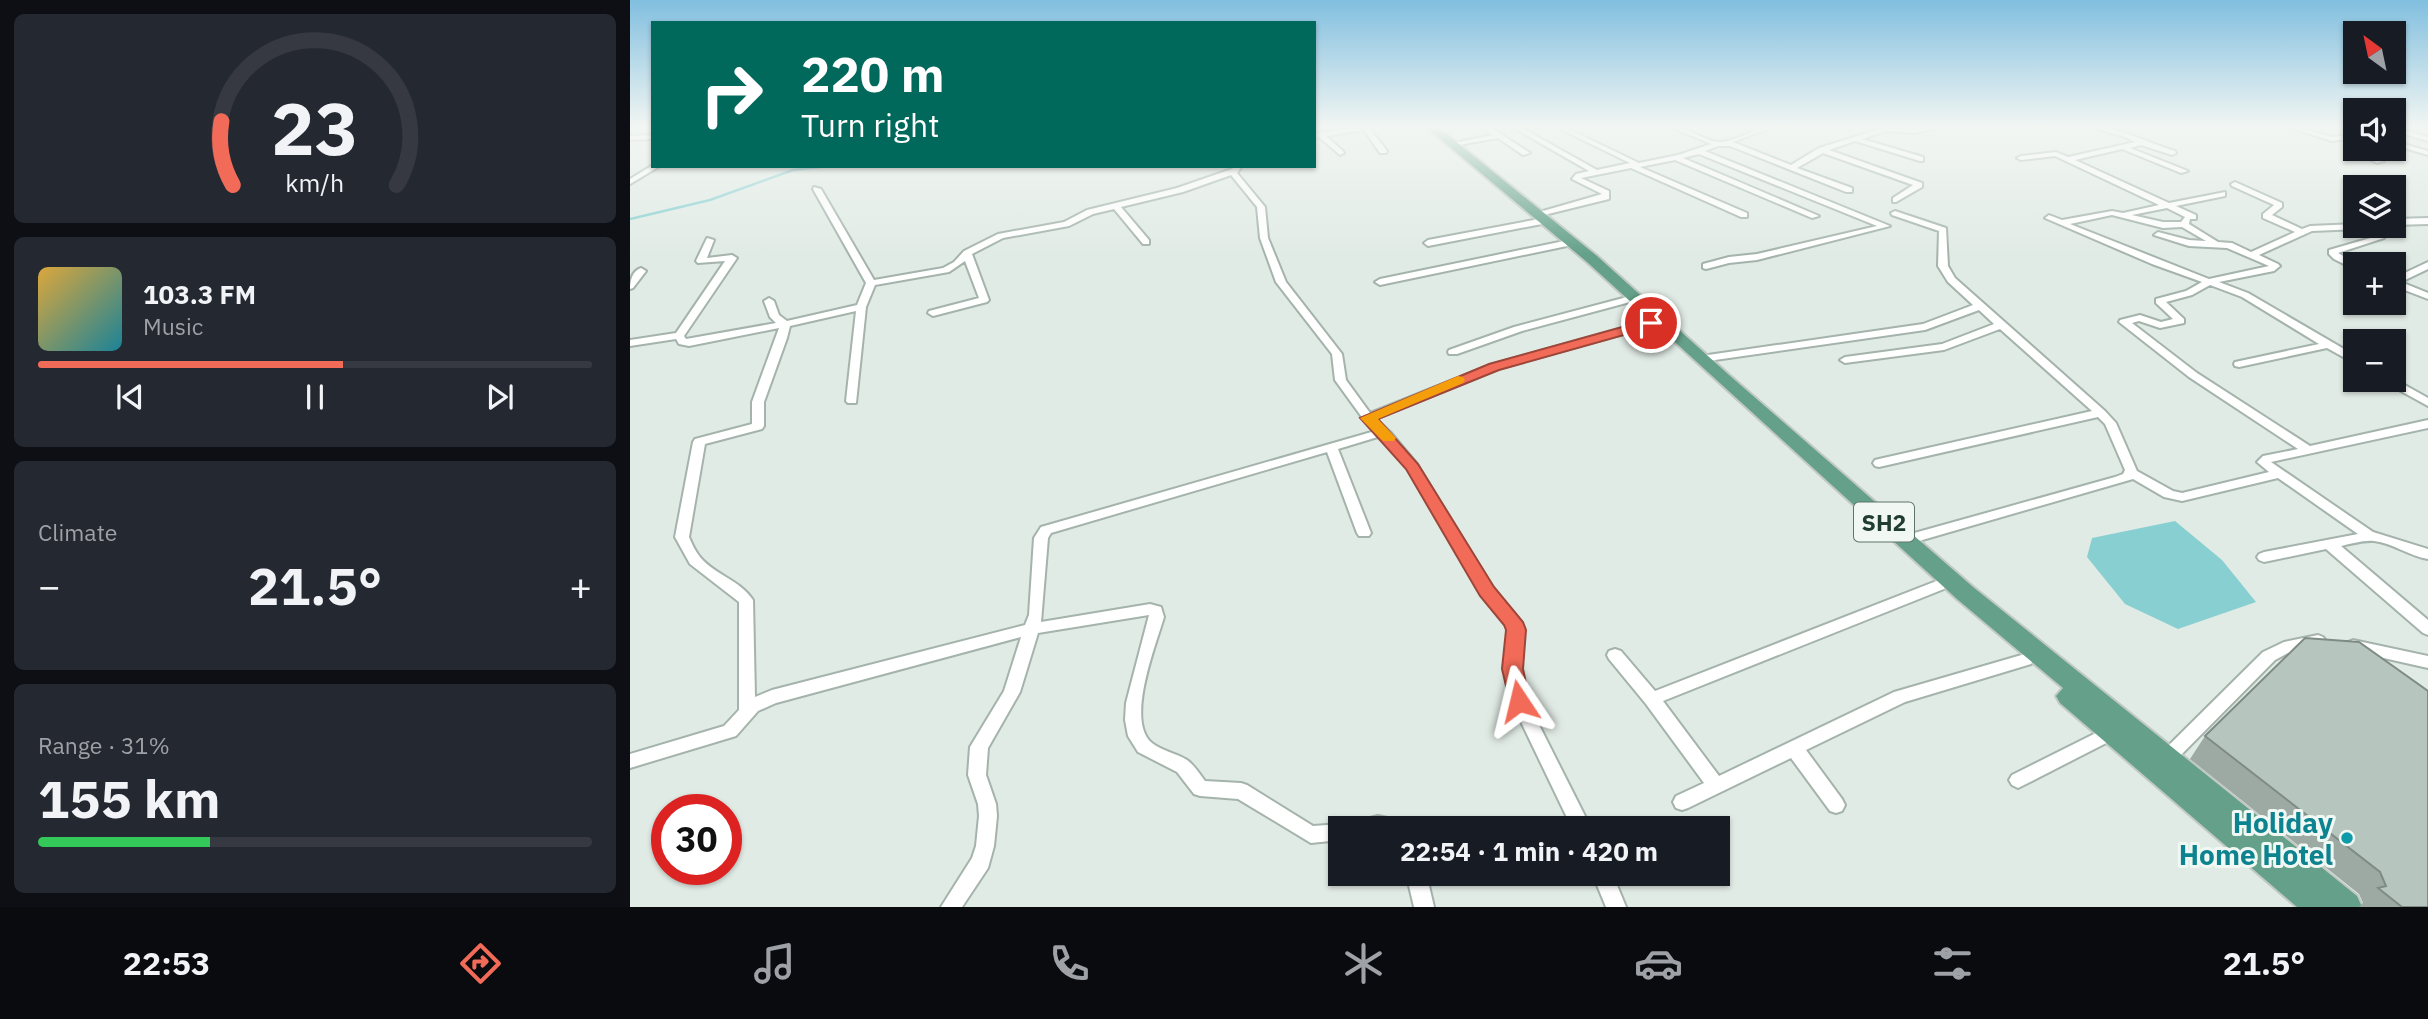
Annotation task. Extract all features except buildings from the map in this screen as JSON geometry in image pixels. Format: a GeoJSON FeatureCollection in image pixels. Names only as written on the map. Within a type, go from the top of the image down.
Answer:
{"type":"FeatureCollection","features":[{"type":"Feature","properties":{"kind":"main road","name":"SH2"},"geometry":{"type":"LineString","coordinates":[[1477,169],[1539,218],[1564,244],[1621,290],[1651,323],[2025,660],[2291,872],[2346,907]]}},
{"type":"Feature","properties":{"kind":"main road","name":"SH2"},"geometry":{"type":"LineString","coordinates":[[1482,169],[1905,540],[2074,684],[2167,758],[2291,872],[2320,907]]}},
{"type":"Feature","properties":{"kind":"street"},"geometry":{"type":"LineString","coordinates":[[630,182],[647,169]]}},
{"type":"Feature","properties":{"kind":"street"},"geometry":{"type":"LineString","coordinates":[[871,284],[946,270],[957,264],[967,253],[1000,236],[1060,226],[1085,214],[1180,190],[1234,169]]}},
{"type":"Feature","properties":{"kind":"street"},"geometry":{"type":"LineString","coordinates":[[1235,169],[1261,207],[1264,238],[1281,282],[1337,354],[1341,380],[1368,418],[1413,467],[1487,591],[1513,622],[1516,630],[1513,669],[1519,701],[1576,816]]}},
{"type":"Feature","properties":{"kind":"street"},"geometry":{"type":"LineString","coordinates":[[1591,169],[1596,172]]}},
{"type":"Feature","properties":{"kind":"street"},"geometry":{"type":"LineString","coordinates":[[1428,243],[1539,218],[1606,197],[1606,193],[1576,179],[1608,169]]}},
{"type":"Feature","properties":{"kind":"street"},"geometry":{"type":"LineString","coordinates":[[1644,169],[1744,215]]}},
{"type":"Feature","properties":{"kind":"street"},"geometry":{"type":"LineString","coordinates":[[1703,169],[1815,216]]}},
{"type":"Feature","properties":{"kind":"street"},"geometry":{"type":"LineString","coordinates":[[1706,266],[1757,257],[1886,226],[1744,169]]}},
{"type":"Feature","properties":{"kind":"street"},"geometry":{"type":"LineString","coordinates":[[1794,169],[1849,190]]}},
{"type":"Feature","properties":{"kind":"street"},"geometry":{"type":"LineString","coordinates":[[1876,169],[1919,185],[1896,200]]}},
{"type":"Feature","properties":{"kind":"street"},"geometry":{"type":"LineString","coordinates":[[2091,169],[2193,217],[2185,220],[2185,224]]}},
{"type":"Feature","properties":{"kind":"street"},"geometry":{"type":"LineString","coordinates":[[2180,169],[2184,171]]}},
{"type":"Feature","properties":{"kind":"street"},"geometry":{"type":"LineString","coordinates":[[2235,184],[2279,205],[2266,216],[2301,232]]}},
{"type":"Feature","properties":{"kind":"street"},"geometry":{"type":"LineString","coordinates":[[817,189],[871,284]]}},
{"type":"Feature","properties":{"kind":"street"},"geometry":{"type":"LineString","coordinates":[[2123,214],[2222,194]]}},
{"type":"Feature","properties":{"kind":"street"},"geometry":{"type":"LineString","coordinates":[[1116,206],[1146,242]]}},
{"type":"Feature","properties":{"kind":"street"},"geometry":{"type":"LineString","coordinates":[[1895,213],[1943,230],[1943,266],[1951,280],[2101,413],[2125,453],[2131,473],[2169,494],[2182,497],[2278,474]]}},
{"type":"Feature","properties":{"kind":"street"},"geometry":{"type":"LineString","coordinates":[[2062,223],[2112,213],[2123,214],[2162,225],[2185,224],[2216,243]]}},
{"type":"Feature","properties":{"kind":"street"},"geometry":{"type":"LineString","coordinates":[[2049,218],[2262,303],[2343,354]]}},
{"type":"Feature","properties":{"kind":"street"},"geometry":{"type":"LineString","coordinates":[[2406,220],[2428,221]]}},
{"type":"Feature","properties":{"kind":"street"},"geometry":{"type":"LineString","coordinates":[[2406,220],[2428,231]]}},
{"type":"Feature","properties":{"kind":"street"},"geometry":{"type":"LineString","coordinates":[[2253,254],[2301,232],[2319,227],[2343,226]]}},
{"type":"Feature","properties":{"kind":"street"},"geometry":{"type":"LineString","coordinates":[[2158,234],[2189,243],[2216,243],[2239,248],[2273,263],[2275,267],[2211,281],[2189,293],[2159,301],[2180,321],[2160,326],[2140,318],[2124,323],[2193,375],[2310,451]]}},
{"type":"Feature","properties":{"kind":"street"},"geometry":{"type":"LineString","coordinates":[[2343,260],[2332,252],[2379,238]]}},
{"type":"Feature","properties":{"kind":"street"},"geometry":{"type":"LineString","coordinates":[[630,343],[679,336],[732,259],[701,261],[710,240]]}},
{"type":"Feature","properties":{"kind":"street"},"geometry":{"type":"LineString","coordinates":[[1380,282],[1564,244]]}},
{"type":"Feature","properties":{"kind":"street"},"geometry":{"type":"LineString","coordinates":[[933,313],[984,300],[967,253]]}},
{"type":"Feature","properties":{"kind":"street"},"geometry":{"type":"LineString","coordinates":[[2406,276],[2428,265]]}},
{"type":"Feature","properties":{"kind":"street"},"geometry":{"type":"LineString","coordinates":[[630,286],[641,271]]}},
{"type":"Feature","properties":{"kind":"street"},"geometry":{"type":"LineString","coordinates":[[852,401],[861,307],[871,284]]}},
{"type":"Feature","properties":{"kind":"street"},"geometry":{"type":"LineString","coordinates":[[2406,287],[2428,296]]}},
{"type":"Feature","properties":{"kind":"street"},"geometry":{"type":"LineString","coordinates":[[1453,352],[1621,290]]}},
{"type":"Feature","properties":{"kind":"street"},"geometry":{"type":"LineString","coordinates":[[769,301],[775,317],[785,324]]}},
{"type":"Feature","properties":{"kind":"street"},"geometry":{"type":"LineString","coordinates":[[1701,359],[1925,327],[1980,306]]}},
{"type":"Feature","properties":{"kind":"street"},"geometry":{"type":"LineString","coordinates":[[679,336],[683,342],[689,343],[861,307]]}},
{"type":"Feature","properties":{"kind":"street"},"geometry":{"type":"LineString","coordinates":[[1368,418],[1494,367],[1651,323]]}},
{"type":"Feature","properties":{"kind":"street"},"geometry":{"type":"LineString","coordinates":[[747,711],[746,600],[702,570],[682,537],[699,442],[758,426],[758,402],[785,324]]}},
{"type":"Feature","properties":{"kind":"street"},"geometry":{"type":"LineString","coordinates":[[1844,360],[1944,347],[2000,325]]}},
{"type":"Feature","properties":{"kind":"street"},"geometry":{"type":"LineString","coordinates":[[2239,364],[2328,345]]}},
{"type":"Feature","properties":{"kind":"street"},"geometry":{"type":"LineString","coordinates":[[2406,391],[2428,403]]}},
{"type":"Feature","properties":{"kind":"street"},"geometry":{"type":"LineString","coordinates":[[1879,463],[2101,413]]}},
{"type":"Feature","properties":{"kind":"street"},"geometry":{"type":"LineString","coordinates":[[2370,536],[2278,474],[2263,460],[2428,424]]}},
{"type":"Feature","properties":{"kind":"street"},"geometry":{"type":"LineString","coordinates":[[951,907],[981,862],[988,816],[987,804],[977,775],[979,747],[1012,692],[1036,615],[1041,538],[1046,530],[1383,432]]}},
{"type":"Feature","properties":{"kind":"street"},"geometry":{"type":"LineString","coordinates":[[1331,447],[1364,533]]}},
{"type":"Feature","properties":{"kind":"street"},"geometry":{"type":"LineString","coordinates":[[1905,540],[2119,480],[2131,473]]}},
{"type":"Feature","properties":{"kind":"street"},"geometry":{"type":"LineString","coordinates":[[2264,557],[2370,536],[2385,538],[2411,552],[2428,554]]}},
{"type":"Feature","properties":{"kind":"street"},"geometry":{"type":"LineString","coordinates":[[2329,544],[2428,629]]}},
{"type":"Feature","properties":{"kind":"street"},"geometry":{"type":"LineString","coordinates":[[1652,699],[1939,585]]}},
{"type":"Feature","properties":{"kind":"street"},"geometry":{"type":"LineString","coordinates":[[630,761],[726,733],[747,711],[772,697],[1031,629],[1144,610],[1156,611],[1157,617],[1131,714],[1135,736],[1140,743],[1183,767],[1200,788],[1241,791],[1311,835],[1328,833]]}},
{"type":"Feature","properties":{"kind":"street"},"geometry":{"type":"LineString","coordinates":[[2167,758],[2269,656],[2284,648],[2318,641],[2428,662]]}},
{"type":"Feature","properties":{"kind":"street"},"geometry":{"type":"LineString","coordinates":[[1615,655],[1652,699],[1716,786]]}},
{"type":"Feature","properties":{"kind":"street"},"geometry":{"type":"LineString","coordinates":[[1682,802],[1900,697],[2025,660]]}},
{"type":"Feature","properties":{"kind":"street"},"geometry":{"type":"LineString","coordinates":[[2018,780],[2112,732]]}},
{"type":"Feature","properties":{"kind":"street"},"geometry":{"type":"LineString","coordinates":[[1794,748],[1836,805]]}},
{"type":"Feature","properties":{"kind":"street"},"geometry":{"type":"LineString","coordinates":[[1419,886],[1424,907]]}},
{"type":"Feature","properties":{"kind":"street"},"geometry":{"type":"LineString","coordinates":[[1607,886],[1616,907]]}},
{"type":"Feature","properties":{"kind":"water"},"geometry":{"type":"Polygon","coordinates":[[[2175,521],[2222,560],[2256,602],[2178,629],[2125,604],[2087,557],[2092,538],[2175,521]]]}},
{"type":"Feature","properties":{"kind":"waterway"},"geometry":{"type":"LineString","coordinates":[[630,219],[710,200],[799,169]]}},
{"type":"Feature","properties":{"kind":"slow traffic"},"geometry":{"type":"LineString","coordinates":[[1388,438],[1368,421],[1368,418],[1458,380]]}},
{"type":"Feature","properties":{"kind":"place","name":"Holiday Home Hotel"},"geometry":{"type":"Point","coordinates":[2347,838]}},
{"type":"Feature","properties":{"kind":"route"},"geometry":{"type":"LineString","coordinates":[[1519,701],[1513,669],[1516,630],[1510,616],[1487,591],[1413,467],[1368,418],[1377,412],[1494,367],[1651,323]]}}]}
